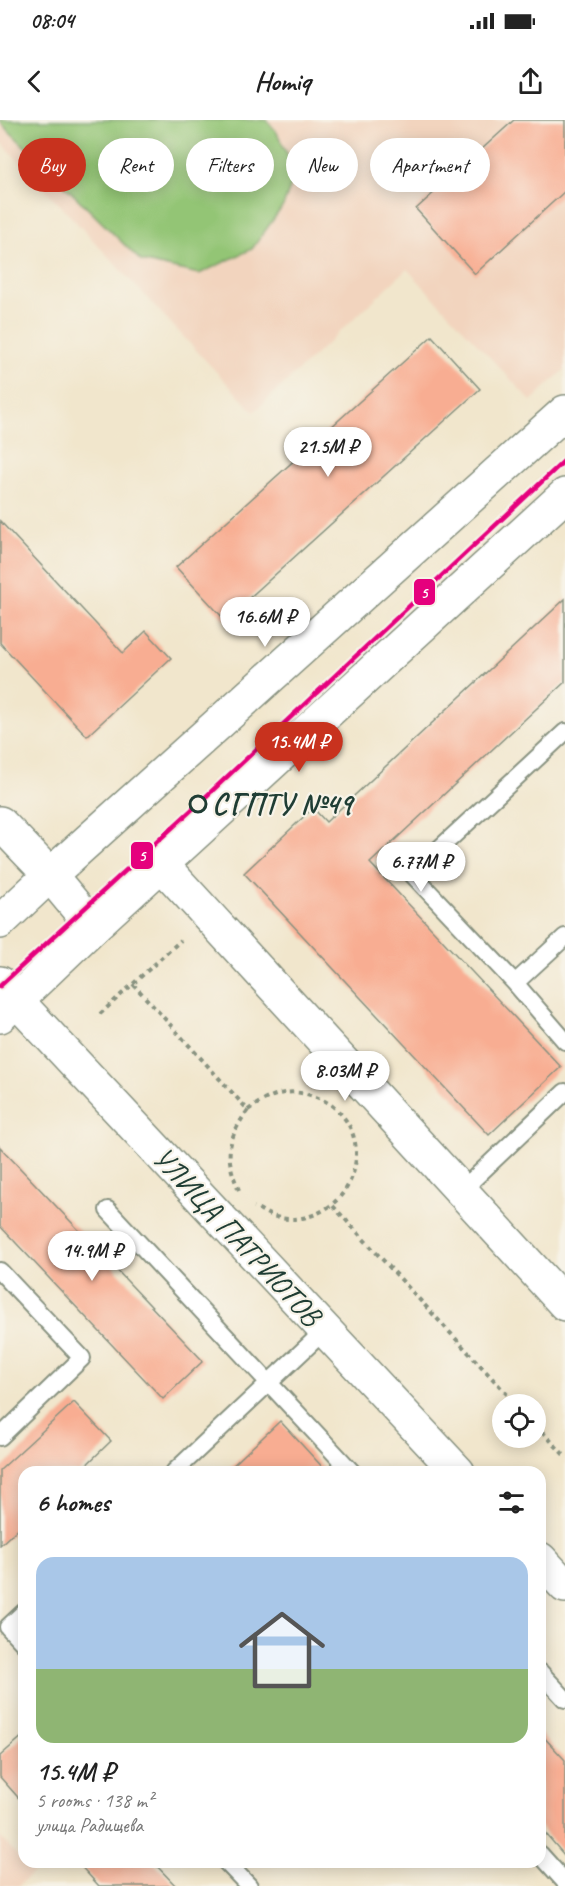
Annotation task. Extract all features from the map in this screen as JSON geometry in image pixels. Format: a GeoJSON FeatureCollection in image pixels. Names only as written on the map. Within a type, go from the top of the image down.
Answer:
{"type":"FeatureCollection","features":[{"type":"Feature","properties":{"kind":"street"},"geometry":{"type":"LineString","coordinates":[[0,922],[565,412]]}},
{"type":"Feature","properties":{"kind":"street"},"geometry":{"type":"LineString","coordinates":[[5,1000],[93,927],[162,865],[565,495]]}},
{"type":"Feature","properties":{"kind":"street"},"geometry":{"type":"LineString","coordinates":[[0,823],[50,875],[93,927]]}},
{"type":"Feature","properties":{"kind":"street"},"geometry":{"type":"LineString","coordinates":[[162,865],[565,1304]]}},
{"type":"Feature","properties":{"kind":"street","name":"УЛИЦА ПАТРИОТОВ"},"geometry":{"type":"LineString","coordinates":[[5,1000],[325,1330],[452,1466]]}},
{"type":"Feature","properties":{"kind":"street"},"geometry":{"type":"LineString","coordinates":[[546,1565],[565,1586]]}},
{"type":"Feature","properties":{"kind":"lane"},"geometry":{"type":"LineString","coordinates":[[565,732],[412,874],[515,982],[565,1041]]}},
{"type":"Feature","properties":{"kind":"lane"},"geometry":{"type":"LineString","coordinates":[[515,982],[565,937]]}},
{"type":"Feature","properties":{"kind":"lane"},"geometry":{"type":"LineString","coordinates":[[461,1191],[565,1092]]}},
{"type":"Feature","properties":{"kind":"lane"},"geometry":{"type":"LineString","coordinates":[[108,1210],[346,1466]]}},
{"type":"Feature","properties":{"kind":"lane"},"geometry":{"type":"LineString","coordinates":[[0,1271],[82,1359],[0,1437]]}},
{"type":"Feature","properties":{"kind":"lane"},"geometry":{"type":"LineString","coordinates":[[186,1466],[325,1330]]}},
{"type":"Feature","properties":{"kind":"lane"},"geometry":{"type":"LineString","coordinates":[[18,1618],[8,1627],[18,1638]]}},
{"type":"Feature","properties":{"kind":"lane"},"geometry":{"type":"LineString","coordinates":[[546,1678],[565,1699]]}},
{"type":"Feature","properties":{"kind":"lane"},"geometry":{"type":"LineString","coordinates":[[546,1861],[565,1882]]}},
{"type":"Feature","properties":{"kind":"lane"},"geometry":{"type":"LineString","coordinates":[[232,1868],[249,1886]]}},
{"type":"Feature","properties":{"kind":"path"},"geometry":{"type":"LineString","coordinates":[[100,1014],[181,940]]}},
{"type":"Feature","properties":{"kind":"path"},"geometry":{"type":"LineString","coordinates":[[133,984],[248,1110]]}},
{"type":"Feature","properties":{"kind":"path"},"geometry":{"type":"LineString","coordinates":[[246,1198],[239,1190],[230,1170],[229,1148],[235,1128],[248,1110],[265,1098],[285,1092],[306,1094],[325,1101],[341,1114],[352,1131],[357,1151],[355,1172],[346,1191],[333,1206],[315,1216],[294,1220],[272,1216],[253,1206]]}},
{"type":"Feature","properties":{"kind":"path"},"geometry":{"type":"LineString","coordinates":[[333,1206],[507,1394]]}},
{"type":"Feature","properties":{"kind":"path"},"geometry":{"type":"LineString","coordinates":[[546,1436],[565,1456]]}},
{"type":"Feature","properties":{"kind":"shaded area"},"geometry":{"type":"Polygon","coordinates":[[[0,120],[565,120],[565,369],[531,401],[407,269],[254,412],[48,192],[86,192],[86,138],[18,138],[18,160],[0,141],[0,120]]]}},
{"type":"Feature","properties":{"kind":"shaded area"},"geometry":{"type":"Polygon","coordinates":[[[0,1837],[18,1856],[18,1868],[29,1868],[33,1872],[18,1886],[0,1886],[0,1837]]]}},
{"type":"Feature","properties":{"kind":"green space"},"geometry":{"type":"Polygon","coordinates":[[[0,120],[266,120],[276,131],[286,152],[286,192],[288,192],[283,206],[252,249],[199,274],[141,261],[71,192],[86,192],[86,138],[18,140],[0,120]]]}},
{"type":"Feature","properties":{"kind":"building"},"geometry":{"type":"Polygon","coordinates":[[[514,120],[565,120],[565,191],[475,274],[416,209],[435,192],[490,192],[490,142],[514,120]]]}},
{"type":"Feature","properties":{"kind":"building"},"geometry":{"type":"Polygon","coordinates":[[[432,336],[480,389],[225,620],[176,567],[432,336]]]}},
{"type":"Feature","properties":{"kind":"building"},"geometry":{"type":"Polygon","coordinates":[[[0,521],[123,653],[146,631],[171,658],[87,736],[0,643],[0,521]]]}},
{"type":"Feature","properties":{"kind":"building"},"geometry":{"type":"Polygon","coordinates":[[[565,599],[565,682],[370,863],[561,1067],[489,1135],[244,873],[313,808],[326,822],[565,599]]]}},
{"type":"Feature","properties":{"kind":"building"},"geometry":{"type":"Polygon","coordinates":[[[0,1147],[203,1361],[163,1399],[0,1226],[0,1147]]]}},
{"type":"Feature","properties":{"kind":"building"},"geometry":{"type":"Polygon","coordinates":[[[74,1402],[111,1441],[85,1466],[18,1466],[18,1528],[0,1545],[0,1470],[74,1402]]]}},
{"type":"Feature","properties":{"kind":"building"},"geometry":{"type":"Polygon","coordinates":[[[280,1421],[321,1466],[232,1466],[280,1421]]]}},
{"type":"Feature","properties":{"kind":"building"},"geometry":{"type":"Polygon","coordinates":[[[546,1739],[565,1760],[565,1856],[546,1834],[546,1739]]]}},
{"type":"Feature","properties":{"kind":"building"},"geometry":{"type":"Polygon","coordinates":[[[18,1740],[18,1797],[0,1777],[0,1756],[18,1740]]]}},
{"type":"Feature","properties":{"kind":"building"},"geometry":{"type":"Polygon","coordinates":[[[82,1868],[159,1868],[176,1886],[99,1886],[82,1868]]]}},
{"type":"Feature","properties":{"kind":"tram line","name":"5"},"geometry":{"type":"LineString","coordinates":[[0,986],[565,460]]}},
{"type":"Feature","properties":{"kind":"place","name":"СГПТУ №49"},"geometry":{"type":"Point","coordinates":[198,804]}}]}
